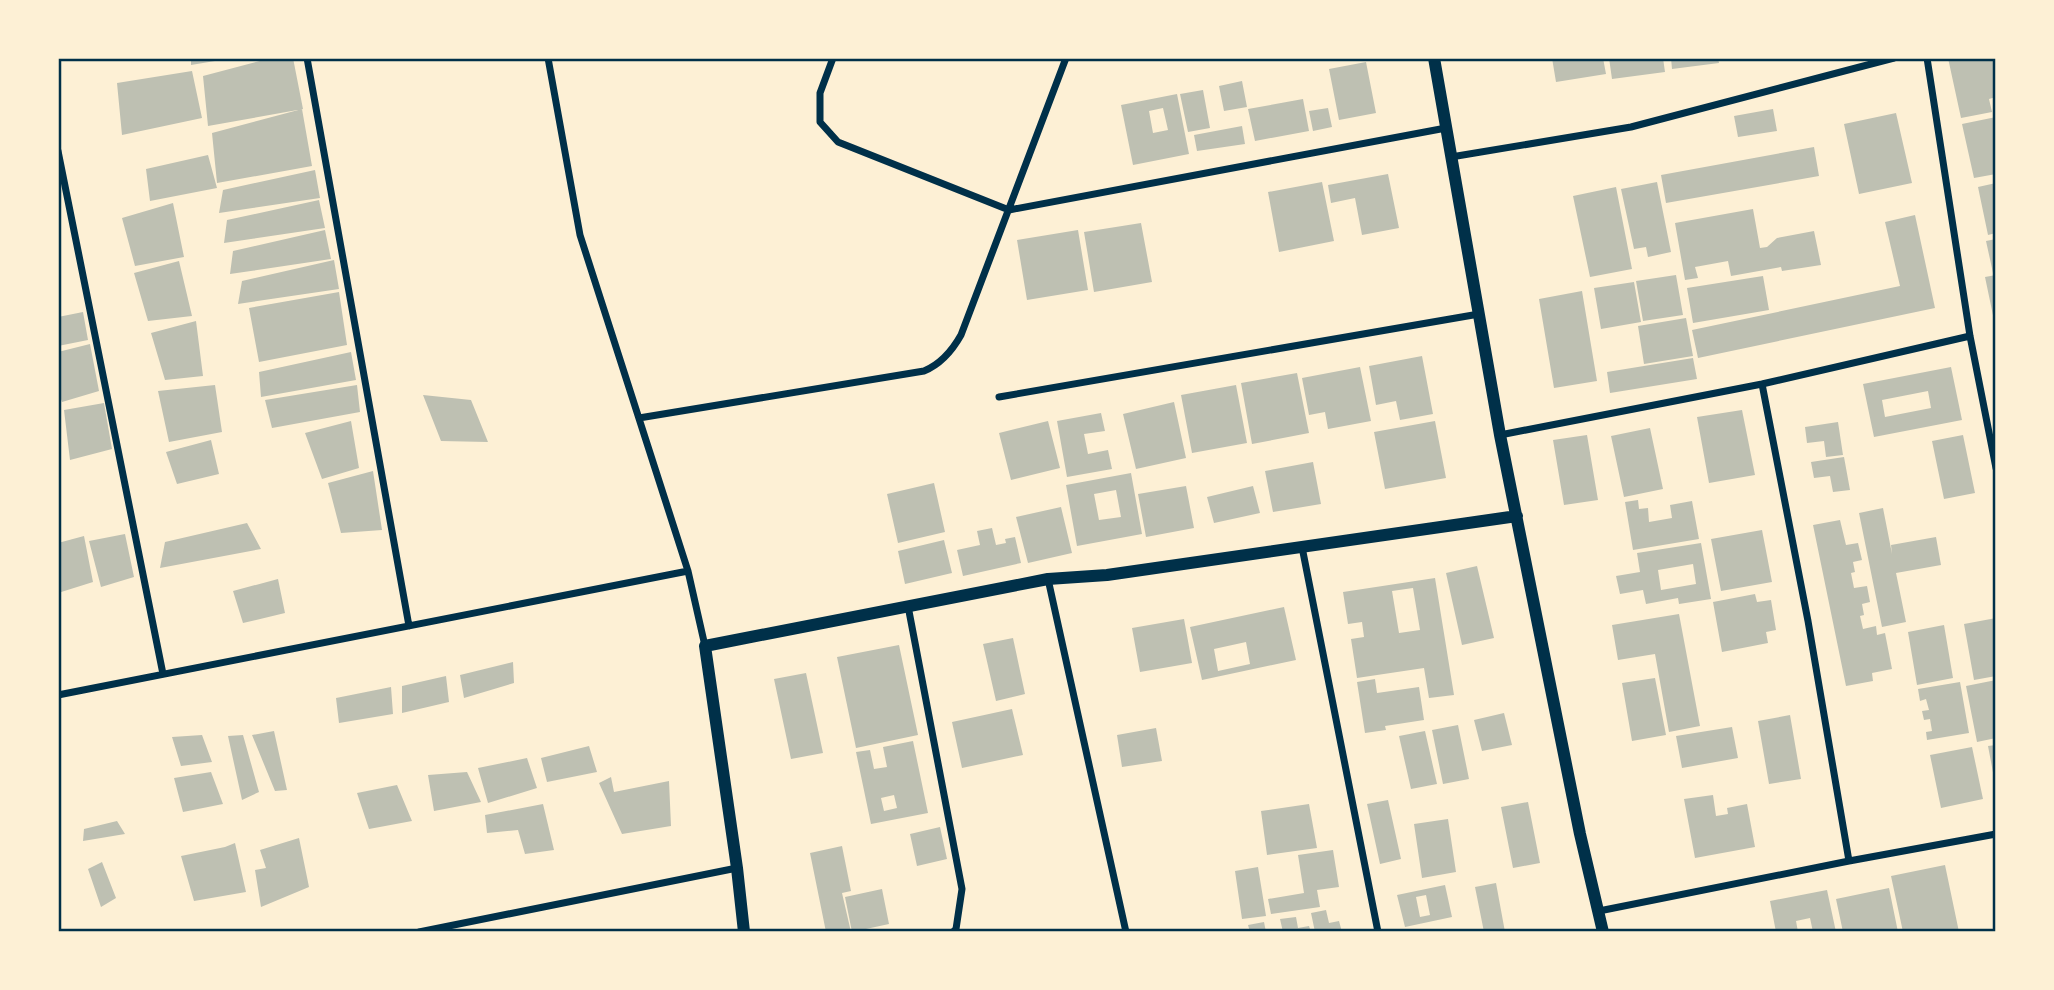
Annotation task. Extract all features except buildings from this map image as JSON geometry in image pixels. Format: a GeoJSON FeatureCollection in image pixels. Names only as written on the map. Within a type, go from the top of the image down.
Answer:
{"type":"FeatureCollection","features":[{"type":"Feature","properties":{"kind":"street"},"geometry":{"type":"LineString","coordinates":[[307,58],[409,626]]}},
{"type":"Feature","properties":{"kind":"street"},"geometry":{"type":"LineString","coordinates":[[548,58],[580,235],[688,571],[705,646],[744,932]]}},
{"type":"Feature","properties":{"kind":"street"},"geometry":{"type":"LineString","coordinates":[[833,58],[820,93],[820,122],[838,142],[1009,210],[1446,128]]}},
{"type":"Feature","properties":{"kind":"street"},"geometry":{"type":"LineString","coordinates":[[639,418],[933,368],[948,355],[961,335],[1066,58]]}},
{"type":"Feature","properties":{"kind":"street"},"geometry":{"type":"LineString","coordinates":[[1434,58],[1500,435],[1580,834],[1603,932]]}},
{"type":"Feature","properties":{"kind":"street"},"geometry":{"type":"LineString","coordinates":[[1451,157],[1631,127],[1894,58]]}},
{"type":"Feature","properties":{"kind":"street"},"geometry":{"type":"LineString","coordinates":[[1927,58],[1970,336],[1996,468]]}},
{"type":"Feature","properties":{"kind":"street"},"geometry":{"type":"LineString","coordinates":[[58,151],[163,674]]}},
{"type":"Feature","properties":{"kind":"street"},"geometry":{"type":"LineString","coordinates":[[999,397],[1479,314]]}},
{"type":"Feature","properties":{"kind":"street"},"geometry":{"type":"LineString","coordinates":[[1500,435],[1762,384],[1970,336]]}},
{"type":"Feature","properties":{"kind":"street"},"geometry":{"type":"LineString","coordinates":[[1762,384],[1808,621],[1849,861]]}},
{"type":"Feature","properties":{"kind":"street"},"geometry":{"type":"LineString","coordinates":[[705,646],[1048,579],[1107,575],[1517,516]]}},
{"type":"Feature","properties":{"kind":"street"},"geometry":{"type":"LineString","coordinates":[[1302,546],[1378,932]]}},
{"type":"Feature","properties":{"kind":"street"},"geometry":{"type":"LineString","coordinates":[[58,695],[688,571]]}},
{"type":"Feature","properties":{"kind":"street"},"geometry":{"type":"LineString","coordinates":[[1048,579],[1126,932]]}},
{"type":"Feature","properties":{"kind":"street"},"geometry":{"type":"LineString","coordinates":[[908,606],[962,890],[956,929],[953,932]]}},
{"type":"Feature","properties":{"kind":"street"},"geometry":{"type":"LineString","coordinates":[[1599,911],[1996,834]]}},
{"type":"Feature","properties":{"kind":"street"},"geometry":{"type":"LineString","coordinates":[[419,932],[737,868]]}}]}
